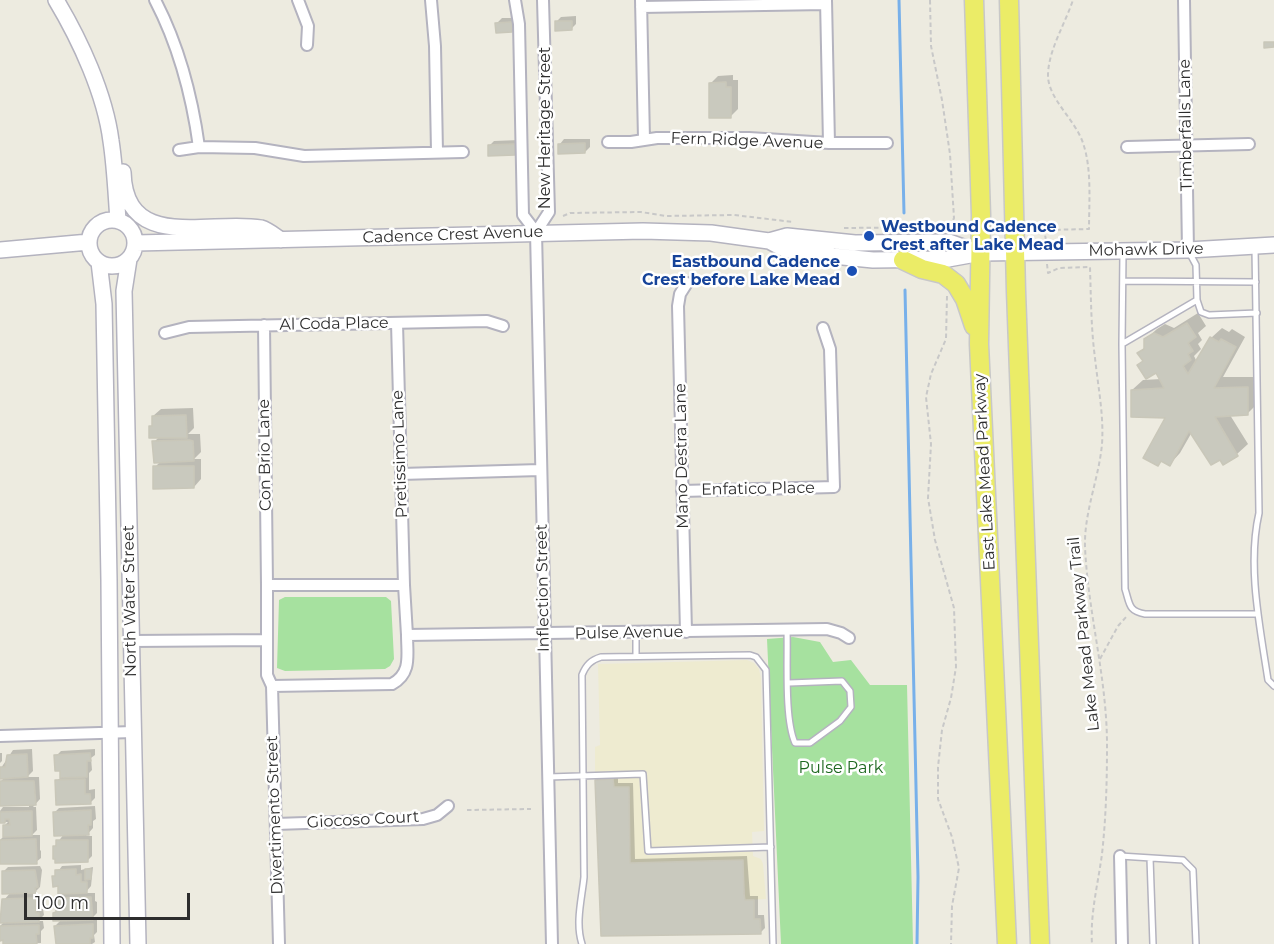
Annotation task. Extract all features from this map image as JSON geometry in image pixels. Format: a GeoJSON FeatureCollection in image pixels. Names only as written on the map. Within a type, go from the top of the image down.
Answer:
{"type":"FeatureCollection","features":[{"type":"Feature","properties":{"kind":"main road","name":"East Lake Mead Parkway"},"geometry":{"type":"LineString","coordinates":[[975,0],[981,253],[979,344],[1010,940]]}},
{"type":"Feature","properties":{"kind":"main road"},"geometry":{"type":"LineString","coordinates":[[1009,0],[1015,252],[1040,944]]}},
{"type":"Feature","properties":{"kind":"main road"},"geometry":{"type":"LineString","coordinates":[[903,260],[922,270],[936,271],[956,284],[965,299],[979,344]]}},
{"type":"Feature","properties":{"kind":"street"},"geometry":{"type":"LineString","coordinates":[[56,0],[76,35],[89,67],[123,172],[129,200],[136,211],[146,220],[159,225],[176,228],[264,229],[281,240]]}},
{"type":"Feature","properties":{"kind":"street"},"geometry":{"type":"LineString","coordinates":[[155,0],[178,54],[187,83],[194,113],[198,147]]}},
{"type":"Feature","properties":{"kind":"street"},"geometry":{"type":"LineString","coordinates":[[298,0],[308,26],[307,45]]}},
{"type":"Feature","properties":{"kind":"street"},"geometry":{"type":"LineString","coordinates":[[431,0],[435,46],[437,152]]}},
{"type":"Feature","properties":{"kind":"street","name":"New Heritage Street"},"geometry":{"type":"LineString","coordinates":[[515,0],[519,24],[523,215],[536,232],[549,212],[543,0]]}},
{"type":"Feature","properties":{"kind":"street","name":"Timberfalls Lane"},"geometry":{"type":"LineString","coordinates":[[1184,0],[1188,250]]}},
{"type":"Feature","properties":{"kind":"street"},"geometry":{"type":"LineString","coordinates":[[644,139],[641,4],[826,2],[829,143]]}},
{"type":"Feature","properties":{"kind":"street","name":"Fern Ridge Avenue"},"geometry":{"type":"LineString","coordinates":[[608,142],[631,142],[644,139],[749,138],[829,143],[887,143]]}},
{"type":"Feature","properties":{"kind":"street"},"geometry":{"type":"LineString","coordinates":[[111,139],[118,220]]}},
{"type":"Feature","properties":{"kind":"street"},"geometry":{"type":"LineString","coordinates":[[1127,147],[1249,144]]}},
{"type":"Feature","properties":{"kind":"street"},"geometry":{"type":"LineString","coordinates":[[179,150],[198,147],[255,148],[304,156],[463,152]]}},
{"type":"Feature","properties":{"kind":"street"},"geometry":{"type":"LineString","coordinates":[[110,219],[118,220],[131,228],[136,243],[129,259],[111,266],[99,262],[93,256],[89,242],[96,226],[110,219]]}},
{"type":"Feature","properties":{"kind":"street","name":"Cadence Crest Avenue"},"geometry":{"type":"LineString","coordinates":[[136,243],[536,232],[677,231],[769,241],[784,249],[833,256],[903,260],[948,259],[981,253]]}},
{"type":"Feature","properties":{"kind":"street","name":"Inflection Street"},"geometry":{"type":"LineString","coordinates":[[536,232],[552,944]]}},
{"type":"Feature","properties":{"kind":"street","name":"Cadence Crest Avenue"},"geometry":{"type":"LineString","coordinates":[[769,241],[787,236],[855,243],[949,235],[981,253]]}},
{"type":"Feature","properties":{"kind":"street"},"geometry":{"type":"LineString","coordinates":[[0,250],[89,242]]}},
{"type":"Feature","properties":{"kind":"street","name":"Mohawk Drive"},"geometry":{"type":"LineString","coordinates":[[981,253],[1188,250],[1274,245]]}},
{"type":"Feature","properties":{"kind":"street","name":"North Water Street"},"geometry":{"type":"LineString","coordinates":[[129,259],[124,284],[138,944]]}},
{"type":"Feature","properties":{"kind":"street","name":"North Water Street"},"geometry":{"type":"LineString","coordinates":[[99,262],[104,304],[112,944]]}},
{"type":"Feature","properties":{"kind":"street","name":"Mano Destra Lane"},"geometry":{"type":"LineString","coordinates":[[686,632],[678,306],[680,294],[687,283]]}},
{"type":"Feature","properties":{"kind":"street","name":"Al Coda Place"},"geometry":{"type":"LineString","coordinates":[[165,333],[189,327],[264,325],[487,321],[503,326]]}},
{"type":"Feature","properties":{"kind":"street","name":"Pretissimo Lane"},"geometry":{"type":"LineString","coordinates":[[397,323],[404,585]]}},
{"type":"Feature","properties":{"kind":"street","name":"Con Brio Lane"},"geometry":{"type":"LineString","coordinates":[[264,325],[267,585]]}},
{"type":"Feature","properties":{"kind":"street","name":"Enfatico Place"},"geometry":{"type":"LineString","coordinates":[[682,491],[834,487],[830,349],[823,328]]}},
{"type":"Feature","properties":{"kind":"street"},"geometry":{"type":"LineString","coordinates":[[401,474],[540,470]]}},
{"type":"Feature","properties":{"kind":"street"},"geometry":{"type":"LineString","coordinates":[[267,585],[404,585],[407,636],[406,672],[392,684],[272,686],[267,675],[267,585]]}},
{"type":"Feature","properties":{"kind":"street","name":"Pulse Avenue"},"geometry":{"type":"LineString","coordinates":[[407,636],[827,629],[849,638]]}},
{"type":"Feature","properties":{"kind":"street"},"geometry":{"type":"LineString","coordinates":[[131,641],[267,640]]}},
{"type":"Feature","properties":{"kind":"street","name":"Divertimento Street"},"geometry":{"type":"LineString","coordinates":[[272,686],[279,944]]}},
{"type":"Feature","properties":{"kind":"street"},"geometry":{"type":"LineString","coordinates":[[0,736],[133,732]]}},
{"type":"Feature","properties":{"kind":"street","name":"Giocoso Court"},"geometry":{"type":"LineString","coordinates":[[276,824],[423,819],[436,815],[448,806]]}},
{"type":"Feature","properties":{"kind":"street"},"geometry":{"type":"LineString","coordinates":[[1120,856],[1122,944]]}},
{"type":"Feature","properties":{"kind":"lane"},"geometry":{"type":"LineString","coordinates":[[1255,246],[1259,513],[1254,536],[1258,614],[1268,680],[1274,686]]}},
{"type":"Feature","properties":{"kind":"lane"},"geometry":{"type":"LineString","coordinates":[[1188,250],[1196,265],[1197,300],[1201,312],[1209,315],[1257,313]]}},
{"type":"Feature","properties":{"kind":"lane"},"geometry":{"type":"LineString","coordinates":[[1123,251],[1125,589],[1135,612],[1145,614],[1258,614]]}},
{"type":"Feature","properties":{"kind":"lane"},"geometry":{"type":"LineString","coordinates":[[1124,281],[1256,282]]}},
{"type":"Feature","properties":{"kind":"lane"},"geometry":{"type":"LineString","coordinates":[[1122,344],[1197,300]]}},
{"type":"Feature","properties":{"kind":"lane"},"geometry":{"type":"LineString","coordinates":[[787,630],[790,731],[795,743],[810,743],[840,721],[851,707],[850,690],[842,681],[789,683]]}},
{"type":"Feature","properties":{"kind":"lane"},"geometry":{"type":"LineString","coordinates":[[636,632],[636,656]]}},
{"type":"Feature","properties":{"kind":"lane"},"geometry":{"type":"LineString","coordinates":[[582,944],[580,937],[580,904],[584,877],[582,675],[585,669],[592,660],[602,657],[750,655],[756,657],[766,670],[773,944]]}},
{"type":"Feature","properties":{"kind":"lane"},"geometry":{"type":"LineString","coordinates":[[548,777],[644,774],[648,851],[771,847]]}},
{"type":"Feature","properties":{"kind":"lane"},"geometry":{"type":"LineString","coordinates":[[1120,856],[1183,860],[1193,870],[1196,944]]}},
{"type":"Feature","properties":{"kind":"lane"},"geometry":{"type":"LineString","coordinates":[[1150,858],[1153,944]]}},
{"type":"Feature","properties":{"kind":"path"},"geometry":{"type":"LineString","coordinates":[[836,228],[949,235],[954,218],[950,154],[931,46],[930,0]]}},
{"type":"Feature","properties":{"kind":"path"},"geometry":{"type":"LineString","coordinates":[[1047,252],[1044,230],[1089,229],[1088,171],[1084,145],[1071,118],[1054,96],[1048,75],[1050,60],[1072,0]]}},
{"type":"Feature","properties":{"kind":"path"},"geometry":{"type":"LineString","coordinates":[[563,216],[570,213],[641,212],[666,216],[734,215],[794,223]]}},
{"type":"Feature","properties":{"kind":"path","name":"Lake Mead Parkway Trail"},"geometry":{"type":"LineString","coordinates":[[1047,252],[1047,273],[1059,268],[1090,267],[1091,318],[1101,399],[1102,444],[1087,520],[1085,544],[1103,678],[1107,742],[1106,806],[1102,854],[1091,927],[1092,944]]}},
{"type":"Feature","properties":{"kind":"path"},"geometry":{"type":"LineString","coordinates":[[947,277],[946,339],[931,374],[926,397],[931,444],[928,498],[935,540],[954,608],[956,667],[951,698],[942,730],[938,767],[938,799],[952,837],[959,868],[952,906],[951,944]]}},
{"type":"Feature","properties":{"kind":"path"},"geometry":{"type":"LineString","coordinates":[[1100,659],[1118,626],[1133,609]]}},
{"type":"Feature","properties":{"kind":"path"},"geometry":{"type":"LineString","coordinates":[[467,810],[531,809]]}},
{"type":"Feature","properties":{"kind":"shaded area"},"geometry":{"type":"Polygon","coordinates":[[[747,660],[759,669],[761,679],[764,831],[752,832],[753,856],[761,859],[763,864],[766,899],[745,900],[743,860],[630,863],[629,787],[614,787],[613,779],[595,780],[595,747],[600,745],[598,664],[747,660]]]}},
{"type":"Feature","properties":{"kind":"green space"},"geometry":{"type":"Polygon","coordinates":[[[285,597],[386,597],[391,601],[394,659],[390,666],[385,669],[285,671],[277,668],[279,600],[285,597]]]}},
{"type":"Feature","properties":{"kind":"green space","name":"Pulse Park"},"geometry":{"type":"Polygon","coordinates":[[[793,637],[820,642],[833,662],[851,660],[870,685],[907,685],[913,944],[781,944],[767,639],[793,637]]]}},
{"type":"Feature","properties":{"kind":"building"},"geometry":{"type":"Polygon","coordinates":[[[555,21],[572,21],[572,30],[555,31],[555,21]]]}},
{"type":"Feature","properties":{"kind":"building"},"geometry":{"type":"Polygon","coordinates":[[[512,22],[512,32],[496,33],[495,23],[512,22]]]}},
{"type":"Feature","properties":{"kind":"building"},"geometry":{"type":"Polygon","coordinates":[[[1264,42],[1274,42],[1274,47],[1264,48],[1264,42]]]}},
{"type":"Feature","properties":{"kind":"building"},"geometry":{"type":"Polygon","coordinates":[[[726,82],[726,87],[731,87],[731,118],[709,118],[709,83],[726,82]]]}},
{"type":"Feature","properties":{"kind":"building"},"geometry":{"type":"Polygon","coordinates":[[[585,143],[585,153],[558,154],[558,144],[585,143]]]}},
{"type":"Feature","properties":{"kind":"building"},"geometry":{"type":"Polygon","coordinates":[[[515,144],[515,155],[488,156],[488,145],[515,144]]]}},
{"type":"Feature","properties":{"kind":"building"},"geometry":{"type":"Polygon","coordinates":[[[1187,323],[1196,337],[1188,343],[1193,351],[1188,354],[1191,360],[1183,366],[1188,374],[1210,337],[1219,342],[1221,339],[1236,347],[1214,388],[1248,387],[1248,415],[1215,417],[1238,456],[1223,465],[1220,460],[1211,465],[1189,431],[1170,466],[1161,461],[1158,466],[1143,458],[1165,418],[1131,417],[1131,390],[1164,388],[1156,373],[1146,379],[1137,365],[1143,361],[1137,353],[1144,349],[1144,339],[1154,333],[1163,337],[1187,323]]]}},
{"type":"Feature","properties":{"kind":"building"},"geometry":{"type":"Polygon","coordinates":[[[186,415],[187,438],[149,438],[152,416],[186,415]]]}},
{"type":"Feature","properties":{"kind":"building"},"geometry":{"type":"Polygon","coordinates":[[[152,441],[193,441],[194,461],[154,463],[152,441]]]}},
{"type":"Feature","properties":{"kind":"building"},"geometry":{"type":"Polygon","coordinates":[[[153,466],[194,466],[194,488],[153,489],[153,466]]]}},
{"type":"Feature","properties":{"kind":"building"},"geometry":{"type":"Polygon","coordinates":[[[90,753],[91,761],[87,761],[87,777],[60,778],[60,771],[55,771],[54,755],[90,753]]]}},
{"type":"Feature","properties":{"kind":"building"},"geometry":{"type":"Polygon","coordinates":[[[27,754],[28,777],[0,779],[0,767],[5,767],[7,755],[27,754]]]}},
{"type":"Feature","properties":{"kind":"building"},"geometry":{"type":"Polygon","coordinates":[[[85,779],[85,794],[90,794],[91,804],[56,805],[55,780],[85,779]]]}},
{"type":"Feature","properties":{"kind":"building"},"geometry":{"type":"Polygon","coordinates":[[[613,779],[614,787],[629,787],[630,863],[743,860],[745,900],[754,900],[754,919],[760,919],[761,934],[601,936],[595,780],[613,779]]]}},
{"type":"Feature","properties":{"kind":"building"},"geometry":{"type":"Polygon","coordinates":[[[0,781],[34,781],[36,805],[0,806],[0,781]]]}},
{"type":"Feature","properties":{"kind":"building"},"geometry":{"type":"Polygon","coordinates":[[[91,810],[89,835],[54,836],[53,812],[91,810]]]}},
{"type":"Feature","properties":{"kind":"building"},"geometry":{"type":"Polygon","coordinates":[[[32,811],[32,836],[3,837],[3,825],[10,825],[9,819],[5,819],[5,823],[0,823],[0,812],[32,811]]]}},
{"type":"Feature","properties":{"kind":"building"},"geometry":{"type":"Polygon","coordinates":[[[36,839],[37,864],[0,864],[0,840],[36,839]]]}},
{"type":"Feature","properties":{"kind":"building"},"geometry":{"type":"Polygon","coordinates":[[[56,840],[88,840],[88,862],[55,863],[53,846],[56,846],[56,840]]]}},
{"type":"Feature","properties":{"kind":"building"},"geometry":{"type":"Polygon","coordinates":[[[76,869],[76,875],[81,874],[81,882],[87,882],[87,893],[58,894],[58,886],[53,887],[52,876],[55,876],[55,870],[76,869]]]}},
{"type":"Feature","properties":{"kind":"building"},"geometry":{"type":"Polygon","coordinates":[[[85,869],[91,869],[91,879],[85,880],[85,869]]]}},
{"type":"Feature","properties":{"kind":"building"},"geometry":{"type":"Polygon","coordinates":[[[35,870],[38,887],[35,888],[36,893],[2,894],[2,871],[35,870]]]}},
{"type":"Feature","properties":{"kind":"building"},"geometry":{"type":"Polygon","coordinates":[[[91,897],[93,920],[53,921],[53,913],[56,912],[56,898],[91,897]]]}},
{"type":"Feature","properties":{"kind":"building"},"geometry":{"type":"Polygon","coordinates":[[[36,898],[36,913],[39,913],[39,922],[0,923],[2,899],[36,898]]]}},
{"type":"Feature","properties":{"kind":"building"},"geometry":{"type":"Polygon","coordinates":[[[93,924],[93,938],[90,938],[90,944],[56,944],[54,926],[93,924]]]}},
{"type":"Feature","properties":{"kind":"building"},"geometry":{"type":"Polygon","coordinates":[[[39,925],[39,934],[36,934],[37,944],[3,944],[3,940],[0,941],[0,926],[39,925]]]}},
{"type":"Feature","properties":{"kind":"waterway"},"geometry":{"type":"LineString","coordinates":[[899,0],[904,213]]}},
{"type":"Feature","properties":{"kind":"waterway"},"geometry":{"type":"LineString","coordinates":[[905,290],[918,877],[917,944]]}},
{"type":"Feature","properties":{"kind":"place","name":"Westbound Cadence Crest after Lake Mead"},"geometry":{"type":"Point","coordinates":[869,236]}},
{"type":"Feature","properties":{"kind":"place","name":"Eastbound Cadence Crest before Lake Mead"},"geometry":{"type":"Point","coordinates":[852,271]}}]}
